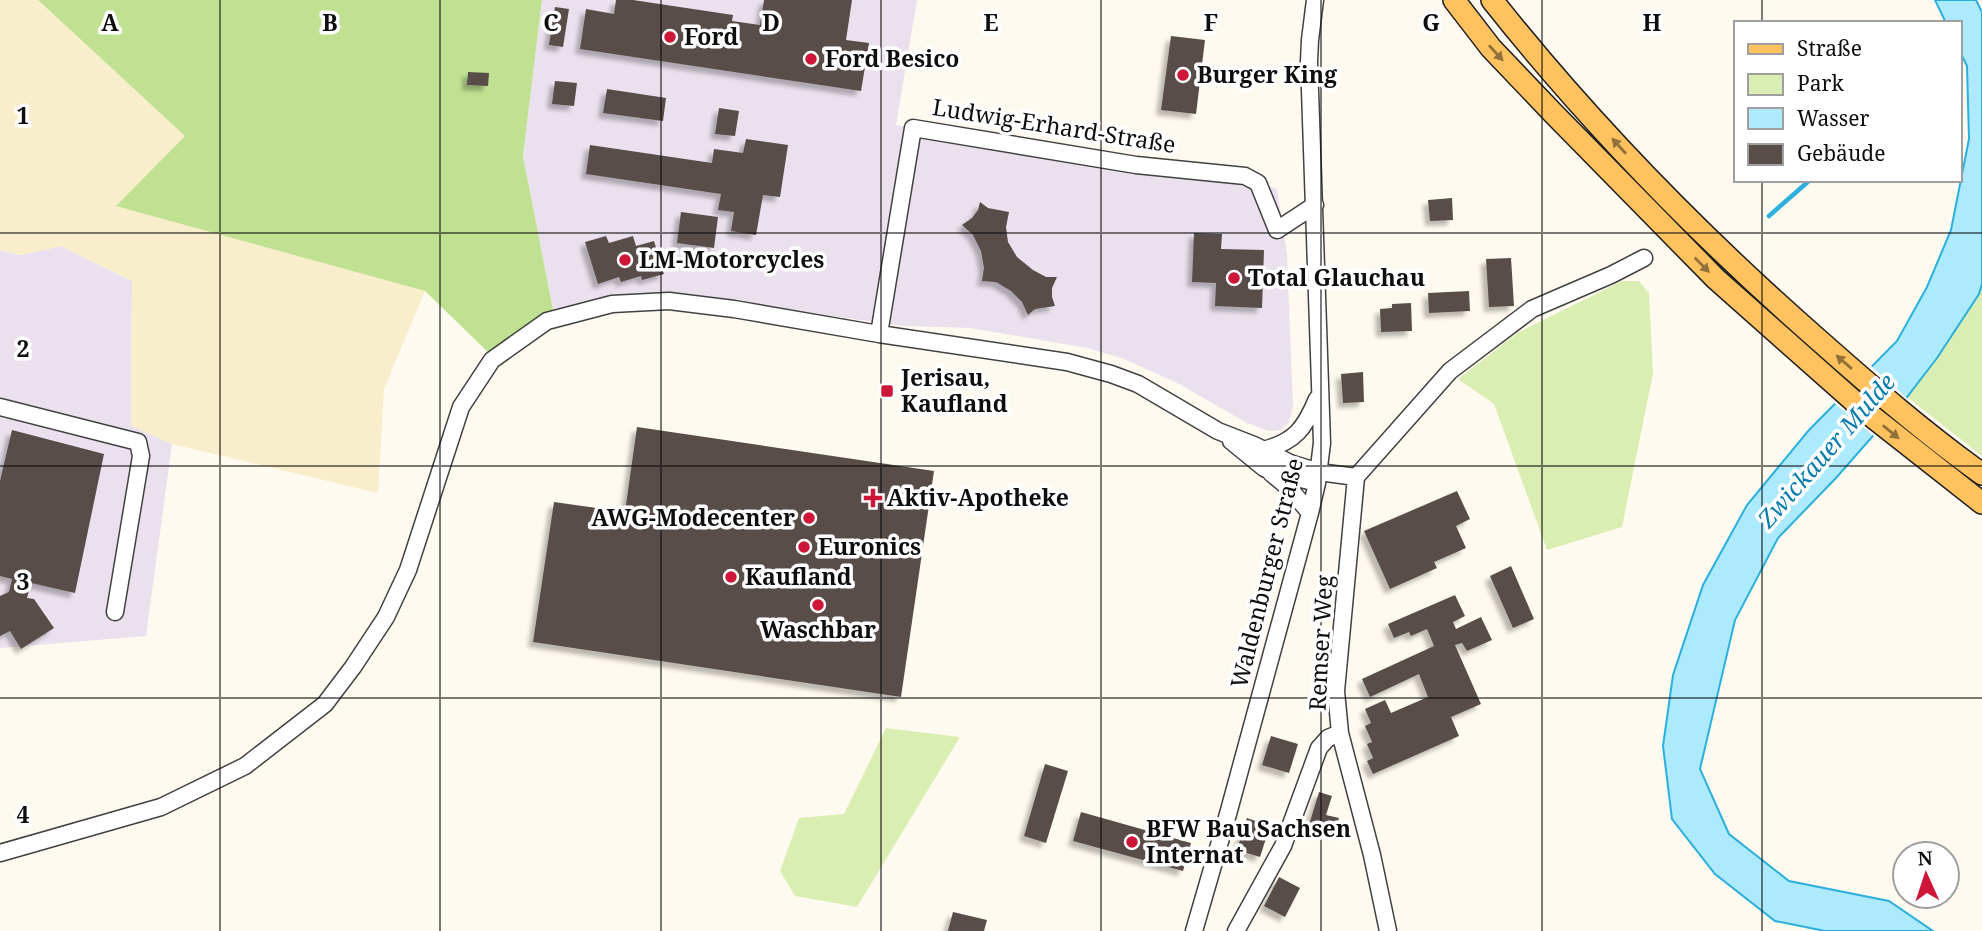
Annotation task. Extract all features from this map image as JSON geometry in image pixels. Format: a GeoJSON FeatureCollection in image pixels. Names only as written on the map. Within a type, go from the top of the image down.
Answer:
{"type":"FeatureCollection","features":[{"type":"Feature","properties":{"kind":"main road"},"geometry":{"type":"LineString","coordinates":[[1454,0],[1491,48],[1716,279],[1884,426],[1974,496]]}},
{"type":"Feature","properties":{"kind":"main road"},"geometry":{"type":"LineString","coordinates":[[1492,0],[1599,125],[1664,195],[1732,262],[1881,395],[1977,471]]}},
{"type":"Feature","properties":{"kind":"street","name":"Waldenburger Straße"},"geometry":{"type":"LineString","coordinates":[[1194,931],[1318,477],[1322,443],[1309,61],[1316,3]]}},
{"type":"Feature","properties":{"kind":"street","name":"Ludwig-Erhard-Straße"},"geometry":{"type":"LineString","coordinates":[[879,334],[913,128],[1136,165],[1245,176],[1258,183],[1277,230],[1315,205]]}},
{"type":"Feature","properties":{"kind":"street"},"geometry":{"type":"LineString","coordinates":[[1264,468],[1283,475],[1356,477],[1450,371],[1532,309],[1644,258]]}},
{"type":"Feature","properties":{"kind":"street"},"geometry":{"type":"LineString","coordinates":[[0,853],[161,807],[245,766],[324,704],[386,617],[408,570],[461,407],[492,360],[547,321],[612,304],[669,301],[1050,359],[1084,366],[1138,384],[1218,431],[1318,477]]}},
{"type":"Feature","properties":{"kind":"street"},"geometry":{"type":"LineString","coordinates":[[1264,450],[1285,442],[1303,428],[1320,390]]}},
{"type":"Feature","properties":{"kind":"street"},"geometry":{"type":"LineString","coordinates":[[0,407],[138,442],[141,456],[115,612]]}},
{"type":"Feature","properties":{"kind":"street"},"geometry":{"type":"LineString","coordinates":[[1218,431],[1289,488],[1310,513]]}},
{"type":"Feature","properties":{"kind":"street","name":"Remser Weg"},"geometry":{"type":"LineString","coordinates":[[1356,477],[1336,691],[1340,733],[1372,855],[1388,931]]}},
{"type":"Feature","properties":{"kind":"street"},"geometry":{"type":"LineString","coordinates":[[1236,931],[1283,846],[1320,748],[1328,738],[1340,733]]}},
{"type":"Feature","properties":{"kind":"shaded area"},"geometry":{"type":"Polygon","coordinates":[[[0,0],[38,0],[185,136],[117,206],[425,291],[384,389],[378,493],[172,444],[131,426],[132,281],[61,246],[21,255],[0,250],[0,0]]]}},
{"type":"Feature","properties":{"kind":"shaded area"},"geometry":{"type":"Polygon","coordinates":[[[542,0],[917,0],[896,125],[1258,183],[1277,189],[1287,253],[1293,407],[1289,422],[1281,430],[1269,431],[1247,423],[1179,384],[1124,359],[1087,348],[970,328],[904,326],[736,303],[614,296],[553,310],[523,156],[542,0]]]}},
{"type":"Feature","properties":{"kind":"shaded area"},"geometry":{"type":"Polygon","coordinates":[[[61,246],[132,281],[131,425],[172,444],[146,636],[0,648],[0,250],[21,255],[61,246]]]}},
{"type":"Feature","properties":{"kind":"green space"},"geometry":{"type":"Polygon","coordinates":[[[38,0],[542,0],[523,156],[553,310],[521,328],[490,354],[425,291],[116,206],[185,136],[38,0]]]}},
{"type":"Feature","properties":{"kind":"green space"},"geometry":{"type":"Polygon","coordinates":[[[1622,281],[1639,281],[1649,293],[1653,373],[1622,527],[1547,550],[1494,404],[1458,379],[1519,332],[1622,281]]]}},
{"type":"Feature","properties":{"kind":"green space"},"geometry":{"type":"Polygon","coordinates":[[[1982,284],[1982,456],[1907,397],[1937,358],[1982,284]]]}},
{"type":"Feature","properties":{"kind":"green space"},"geometry":{"type":"Polygon","coordinates":[[[886,728],[960,737],[857,907],[795,896],[780,871],[799,818],[844,814],[886,728]]]}},
{"type":"Feature","properties":{"kind":"water","name":"Zwickauer Mulde"},"geometry":{"type":"Polygon","coordinates":[[[1935,0],[1976,0],[1982,12],[1982,284],[1979,294],[1937,358],[1907,397],[1836,478],[1778,538],[1735,620],[1700,769],[1729,834],[1789,881],[1889,901],[1891,910],[1902,910],[1933,931],[1825,931],[1775,921],[1715,874],[1672,819],[1663,746],[1673,675],[1703,585],[1747,505],[1809,430],[1897,341],[1927,287],[1951,230],[1969,139],[1967,66],[1961,54],[1961,21],[1945,21],[1935,0]]]}},
{"type":"Feature","properties":{"kind":"pier"},"geometry":{"type":"Polygon","coordinates":[[[1869,364],[1909,400],[1876,438],[1833,402],[1869,364]]]}},
{"type":"Feature","properties":{"kind":"building"},"geometry":{"type":"Polygon","coordinates":[[[616,0],[633,0],[733,15],[732,21],[760,25],[764,0],[852,0],[846,40],[869,43],[861,91],[580,49],[586,9],[614,14],[616,0]]]}},
{"type":"Feature","properties":{"kind":"building"},"geometry":{"type":"Polygon","coordinates":[[[555,7],[569,9],[563,47],[549,45],[555,7]]]}},
{"type":"Feature","properties":{"kind":"building","name":"Burger King"},"geometry":{"type":"Polygon","coordinates":[[[1171,36],[1205,40],[1196,114],[1161,110],[1171,36]]]}},
{"type":"Feature","properties":{"kind":"building"},"geometry":{"type":"Polygon","coordinates":[[[468,72],[489,73],[488,86],[467,85],[468,72]]]}},
{"type":"Feature","properties":{"kind":"building"},"geometry":{"type":"Polygon","coordinates":[[[555,81],[577,83],[574,106],[552,104],[555,81]]]}},
{"type":"Feature","properties":{"kind":"building"},"geometry":{"type":"Polygon","coordinates":[[[607,89],[666,98],[663,121],[603,113],[607,89]]]}},
{"type":"Feature","properties":{"kind":"building"},"geometry":{"type":"Polygon","coordinates":[[[719,108],[739,111],[735,136],[715,134],[719,108]]]}},
{"type":"Feature","properties":{"kind":"building"},"geometry":{"type":"Polygon","coordinates":[[[746,139],[788,145],[780,197],[763,195],[756,235],[731,231],[734,212],[718,210],[721,194],[586,174],[590,145],[712,163],[714,149],[743,153],[746,139]]]}},
{"type":"Feature","properties":{"kind":"building"},"geometry":{"type":"Polygon","coordinates":[[[1452,198],[1453,220],[1430,221],[1428,200],[1452,198]]]}},
{"type":"Feature","properties":{"kind":"building"},"geometry":{"type":"Polygon","coordinates":[[[980,202],[988,208],[1009,212],[1006,227],[1008,242],[1017,257],[1046,277],[1057,277],[1052,288],[1055,306],[1035,309],[1028,315],[1022,302],[1011,291],[996,282],[982,281],[984,268],[981,251],[973,235],[962,225],[972,218],[980,202]]]}},
{"type":"Feature","properties":{"kind":"building"},"geometry":{"type":"Polygon","coordinates":[[[681,212],[718,217],[714,248],[677,243],[681,212]]]}},
{"type":"Feature","properties":{"kind":"building"},"geometry":{"type":"Polygon","coordinates":[[[1194,233],[1222,234],[1221,249],[1264,250],[1262,308],[1215,306],[1216,283],[1192,282],[1194,233]]]}},
{"type":"Feature","properties":{"kind":"building","name":"LM-Motorcycles"},"geometry":{"type":"Polygon","coordinates":[[[606,236],[609,243],[633,236],[636,246],[654,241],[664,274],[642,280],[641,276],[621,282],[619,277],[598,284],[585,242],[606,236]]]}},
{"type":"Feature","properties":{"kind":"building"},"geometry":{"type":"Polygon","coordinates":[[[1511,258],[1514,306],[1489,307],[1486,259],[1511,258]]]}},
{"type":"Feature","properties":{"kind":"building"},"geometry":{"type":"Polygon","coordinates":[[[1469,291],[1470,311],[1429,313],[1428,293],[1469,291]]]}},
{"type":"Feature","properties":{"kind":"building"},"geometry":{"type":"Polygon","coordinates":[[[1411,303],[1412,331],[1381,332],[1380,309],[1392,308],[1392,304],[1411,303]]]}},
{"type":"Feature","properties":{"kind":"building"},"geometry":{"type":"Polygon","coordinates":[[[1363,372],[1364,402],[1343,403],[1341,374],[1363,372]]]}},
{"type":"Feature","properties":{"kind":"building","name":"Kaufland"},"geometry":{"type":"Polygon","coordinates":[[[637,427],[934,471],[901,697],[533,642],[554,502],[625,512],[637,427]]]}},
{"type":"Feature","properties":{"kind":"building"},"geometry":{"type":"Polygon","coordinates":[[[12,430],[104,454],[75,593],[31,583],[27,598],[34,599],[54,628],[21,649],[10,631],[0,636],[0,596],[9,592],[12,579],[0,576],[0,481],[12,430]]]}},
{"type":"Feature","properties":{"kind":"building"},"geometry":{"type":"Polygon","coordinates":[[[1457,491],[1470,519],[1456,526],[1466,548],[1434,562],[1437,568],[1390,589],[1364,531],[1457,491]]]}},
{"type":"Feature","properties":{"kind":"building"},"geometry":{"type":"Polygon","coordinates":[[[1511,566],[1534,619],[1513,628],[1490,576],[1511,566]]]}},
{"type":"Feature","properties":{"kind":"building"},"geometry":{"type":"Polygon","coordinates":[[[1455,595],[1465,616],[1453,622],[1456,629],[1481,617],[1492,640],[1467,651],[1462,643],[1455,645],[1481,704],[1451,717],[1459,736],[1373,774],[1367,761],[1373,758],[1367,744],[1372,742],[1365,726],[1371,723],[1365,709],[1385,700],[1391,713],[1428,697],[1419,674],[1370,697],[1362,679],[1434,646],[1427,629],[1411,636],[1409,632],[1394,638],[1388,624],[1455,595]]]}},
{"type":"Feature","properties":{"kind":"building"},"geometry":{"type":"Polygon","coordinates":[[[1271,736],[1298,744],[1289,773],[1262,765],[1271,736]]]}},
{"type":"Feature","properties":{"kind":"building"},"geometry":{"type":"Polygon","coordinates":[[[1045,764],[1068,771],[1046,843],[1024,836],[1045,764]]]}},
{"type":"Feature","properties":{"kind":"building"},"geometry":{"type":"Polygon","coordinates":[[[1319,792],[1332,796],[1326,815],[1339,818],[1334,833],[1309,825],[1319,792]]]}},
{"type":"Feature","properties":{"kind":"building","name":"BFW Bau Sachsen Internat"},"geometry":{"type":"Polygon","coordinates":[[[1081,812],[1191,843],[1183,871],[1073,841],[1081,812]]]}},
{"type":"Feature","properties":{"kind":"building"},"geometry":{"type":"Polygon","coordinates":[[[1247,818],[1270,826],[1260,857],[1237,850],[1247,818]]]}},
{"type":"Feature","properties":{"kind":"building"},"geometry":{"type":"Polygon","coordinates":[[[1279,877],[1300,888],[1285,917],[1264,906],[1279,877]]]}},
{"type":"Feature","properties":{"kind":"building"},"geometry":{"type":"Polygon","coordinates":[[[953,912],[987,920],[984,931],[948,931],[953,912]]]}},
{"type":"Feature","properties":{"kind":"waterway"},"geometry":{"type":"LineString","coordinates":[[1769,216],[1808,182]]}},
{"type":"Feature","properties":{"kind":"place","name":"Ford"},"geometry":{"type":"Point","coordinates":[670,37]}},
{"type":"Feature","properties":{"kind":"place","name":"Ford Besico"},"geometry":{"type":"Point","coordinates":[811,59]}},
{"type":"Feature","properties":{"kind":"place","name":"Burger King"},"geometry":{"type":"Point","coordinates":[1183,75]}},
{"type":"Feature","properties":{"kind":"place","name":"LM-Motorcycles"},"geometry":{"type":"Point","coordinates":[625,260]}},
{"type":"Feature","properties":{"kind":"place","name":"Total Glauchau"},"geometry":{"type":"Point","coordinates":[1234,278]}},
{"type":"Feature","properties":{"kind":"place","name":"Jerisau, Kaufland"},"geometry":{"type":"Point","coordinates":[887,391]}},
{"type":"Feature","properties":{"kind":"place","name":"Aktiv-Apotheke"},"geometry":{"type":"Point","coordinates":[873,498]}},
{"type":"Feature","properties":{"kind":"place","name":"AWG-Modecenter"},"geometry":{"type":"Point","coordinates":[809,518]}},
{"type":"Feature","properties":{"kind":"place","name":"Euronics"},"geometry":{"type":"Point","coordinates":[804,547]}},
{"type":"Feature","properties":{"kind":"place","name":"Kaufland"},"geometry":{"type":"Point","coordinates":[731,577]}},
{"type":"Feature","properties":{"kind":"place","name":"Waschbar"},"geometry":{"type":"Point","coordinates":[818,605]}},
{"type":"Feature","properties":{"kind":"place","name":"BFW Bau Sachsen Internat"},"geometry":{"type":"Point","coordinates":[1132,842]}}]}
